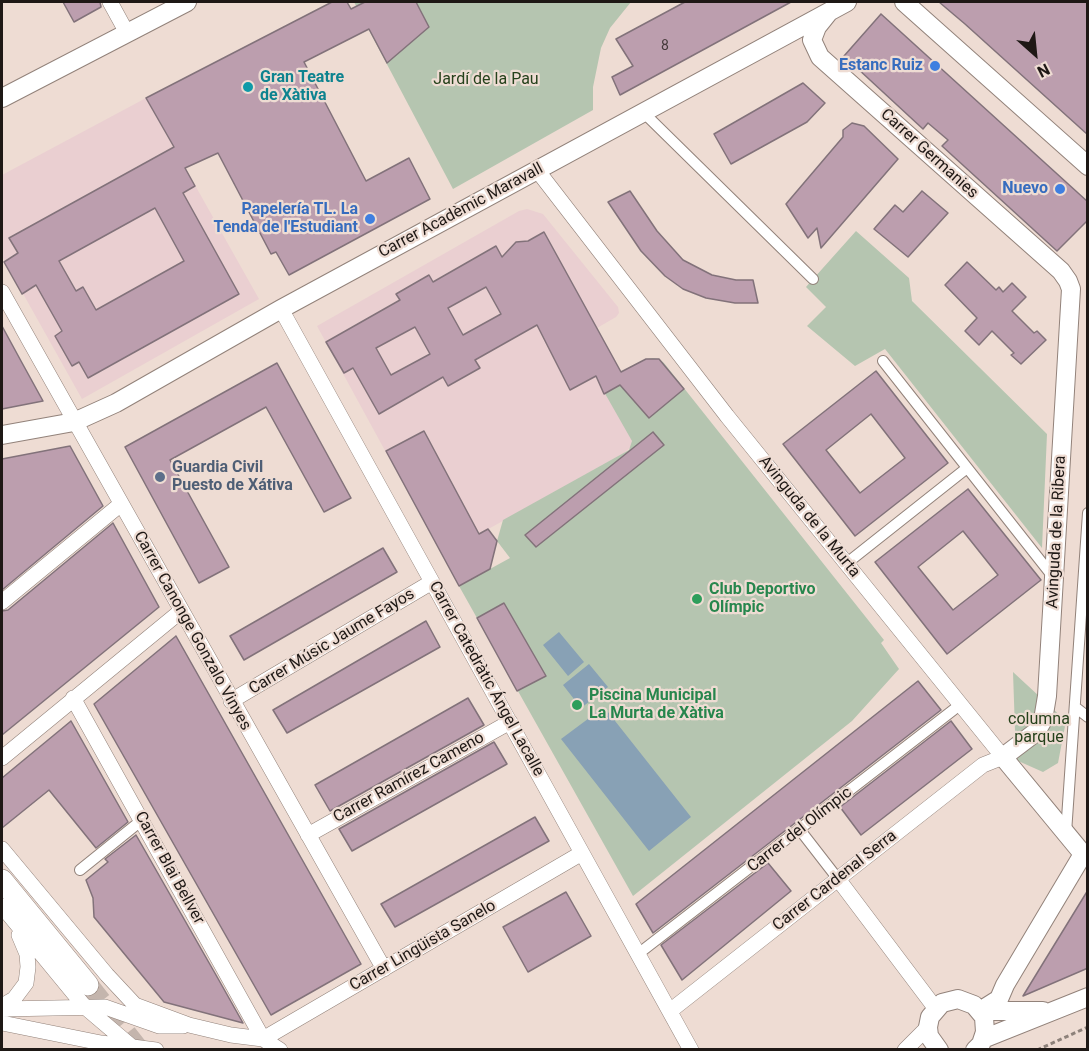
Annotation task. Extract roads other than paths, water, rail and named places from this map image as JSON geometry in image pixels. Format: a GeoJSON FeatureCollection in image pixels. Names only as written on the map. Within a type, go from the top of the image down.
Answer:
{"type":"FeatureCollection","features":[{"type":"Feature","properties":{"kind":"main road"},"geometry":{"type":"LineString","coordinates":[[2,880],[88,985]]}},
{"type":"Feature","properties":{"kind":"street"},"geometry":{"type":"LineString","coordinates":[[110,2],[127,33]]}},
{"type":"Feature","properties":{"kind":"street"},"geometry":{"type":"LineString","coordinates":[[2,98],[187,2]]}},
{"type":"Feature","properties":{"kind":"street","name":"Carrer Acadèmic Maravall"},"geometry":{"type":"LineString","coordinates":[[2,435],[74,422],[116,403],[280,309],[847,2]]}},
{"type":"Feature","properties":{"kind":"street"},"geometry":{"type":"LineString","coordinates":[[903,2],[1088,166]]}},
{"type":"Feature","properties":{"kind":"street"},"geometry":{"type":"LineString","coordinates":[[925,2],[927,22]]}},
{"type":"Feature","properties":{"kind":"street","name":"Carrer Germanies"},"geometry":{"type":"LineString","coordinates":[[829,12],[817,27],[812,40],[820,57],[1062,271],[1071,289]]}},
{"type":"Feature","properties":{"kind":"street"},"geometry":{"type":"LineString","coordinates":[[643,112],[813,279]]}},
{"type":"Feature","properties":{"kind":"street","name":"Avinguda de la Murta"},"geometry":{"type":"LineString","coordinates":[[537,170],[727,416],[1065,833],[1086,854]]}},
{"type":"Feature","properties":{"kind":"street","name":"Avinguda de la Ribera"},"geometry":{"type":"LineString","coordinates":[[1003,757],[1036,732],[1042,720],[1047,696],[1071,289]]}},
{"type":"Feature","properties":{"kind":"street","name":"Carrer Canonge Gonzalo Vinyes"},"geometry":{"type":"LineString","coordinates":[[2,292],[384,969]]}},
{"type":"Feature","properties":{"kind":"street","name":"Carrer Catedràtic Ángel Lacalle"},"geometry":{"type":"LineString","coordinates":[[280,309],[691,1050]]}},
{"type":"Feature","properties":{"kind":"street"},"geometry":{"type":"LineString","coordinates":[[883,361],[1054,578]]}},
{"type":"Feature","properties":{"kind":"street"},"geometry":{"type":"LineString","coordinates":[[847,563],[967,468]]}},
{"type":"Feature","properties":{"kind":"street"},"geometry":{"type":"LineString","coordinates":[[2,602],[121,504]]}},
{"type":"Feature","properties":{"kind":"street","name":"Avinguda de la Ribera"},"geometry":{"type":"LineString","coordinates":[[1065,833],[1088,513]]}},
{"type":"Feature","properties":{"kind":"street","name":"Carrer Músic Jaume Fayos"},"geometry":{"type":"LineString","coordinates":[[231,701],[432,582]]}},
{"type":"Feature","properties":{"kind":"street"},"geometry":{"type":"LineString","coordinates":[[2,758],[181,611]]}},
{"type":"Feature","properties":{"kind":"street","name":"Carrer Blai Bellver"},"geometry":{"type":"LineString","coordinates":[[73,699],[263,1039]]}},
{"type":"Feature","properties":{"kind":"street","name":"Carrer del Olímpic"},"geometry":{"type":"LineString","coordinates":[[638,954],[961,704]]}},
{"type":"Feature","properties":{"kind":"street"},"geometry":{"type":"LineString","coordinates":[[1075,707],[1088,717]]}},
{"type":"Feature","properties":{"kind":"street","name":"Carrer Ramírez Cameno"},"geometry":{"type":"LineString","coordinates":[[308,835],[510,722]]}},
{"type":"Feature","properties":{"kind":"street","name":"Carrer Cardenal Serra"},"geometry":{"type":"LineString","coordinates":[[670,1011],[983,765],[1003,757]]}},
{"type":"Feature","properties":{"kind":"street"},"geometry":{"type":"LineString","coordinates":[[80,870],[142,820]]}},
{"type":"Feature","properties":{"kind":"street"},"geometry":{"type":"LineString","coordinates":[[800,830],[936,1009]]}},
{"type":"Feature","properties":{"kind":"street"},"geometry":{"type":"LineString","coordinates":[[2,849],[129,1000],[143,1009],[189,1025],[231,1035],[263,1039],[280,1050]]}},
{"type":"Feature","properties":{"kind":"street","name":"Carrer Lingüista Sanelo"},"geometry":{"type":"LineString","coordinates":[[263,1039],[582,853]]}},
{"type":"Feature","properties":{"kind":"street"},"geometry":{"type":"LineString","coordinates":[[980,1011],[999,999],[1011,975],[1086,854]]}},
{"type":"Feature","properties":{"kind":"street"},"geometry":{"type":"LineString","coordinates":[[2,1007],[20,992],[28,976],[27,954],[6,911]]}},
{"type":"Feature","properties":{"kind":"street"},"geometry":{"type":"LineString","coordinates":[[6,911],[85,1007],[131,1046]]}},
{"type":"Feature","properties":{"kind":"street"},"geometry":{"type":"LineString","coordinates":[[980,1045],[1088,997]]}},
{"type":"Feature","properties":{"kind":"street"},"geometry":{"type":"LineString","coordinates":[[939,1050],[929,1036],[930,1017],[936,1009],[950,1000],[958,999],[974,1005],[980,1011],[985,1024],[980,1045]]}},
{"type":"Feature","properties":{"kind":"street"},"geometry":{"type":"LineString","coordinates":[[2,1007],[105,1007],[159,1026],[189,1025]]}},
{"type":"Feature","properties":{"kind":"street"},"geometry":{"type":"LineString","coordinates":[[980,1011],[1060,1010]]}},
{"type":"Feature","properties":{"kind":"street"},"geometry":{"type":"LineString","coordinates":[[2,1023],[156,1050]]}},
{"type":"Feature","properties":{"kind":"street"},"geometry":{"type":"LineString","coordinates":[[905,1050],[928,1027]]}},
{"type":"Feature","properties":{"kind":"water"},"geometry":{"type":"Polygon","coordinates":[[[559,632],[584,662],[568,676],[543,645],[559,632]]]}},
{"type":"Feature","properties":{"kind":"water"},"geometry":{"type":"Polygon","coordinates":[[[589,664],[608,687],[581,708],[563,685],[589,664]]]}},
{"type":"Feature","properties":{"kind":"water"},"geometry":{"type":"Polygon","coordinates":[[[604,707],[691,817],[649,851],[561,739],[604,707]]]}},
{"type":"Feature","properties":{"kind":"tunnel"},"geometry":{"type":"LineString","coordinates":[[88,985],[139,1050]]}},
{"type":"Feature","properties":{"kind":"place","name":"Estanc Ruiz"},"geometry":{"type":"Point","coordinates":[935,66]}},
{"type":"Feature","properties":{"kind":"place","name":"Gran Teatre de Xàtiva"},"geometry":{"type":"Point","coordinates":[248,87]}},
{"type":"Feature","properties":{"kind":"place","name":"Nuevo"},"geometry":{"type":"Point","coordinates":[1060,189]}},
{"type":"Feature","properties":{"kind":"place","name":"Papelería TL. La Tenda de l'Estudiant"},"geometry":{"type":"Point","coordinates":[370,219]}},
{"type":"Feature","properties":{"kind":"place","name":"Guardia Civil Puesto de Xátiva"},"geometry":{"type":"Point","coordinates":[160,477]}},
{"type":"Feature","properties":{"kind":"place","name":"Club Deportivo Olímpic"},"geometry":{"type":"Point","coordinates":[697,599]}},
{"type":"Feature","properties":{"kind":"place","name":"Piscina Municipal La Murta de Xàtiva"},"geometry":{"type":"Point","coordinates":[577,705]}},
{"type":"Feature","properties":{"kind":"park label","name":"Jardí de la Pau"},"geometry":{"type":"Point","coordinates":[486,80]}},
{"type":"Feature","properties":{"kind":"park label","name":"columna parque"},"geometry":{"type":"Point","coordinates":[1039,729]}}]}
